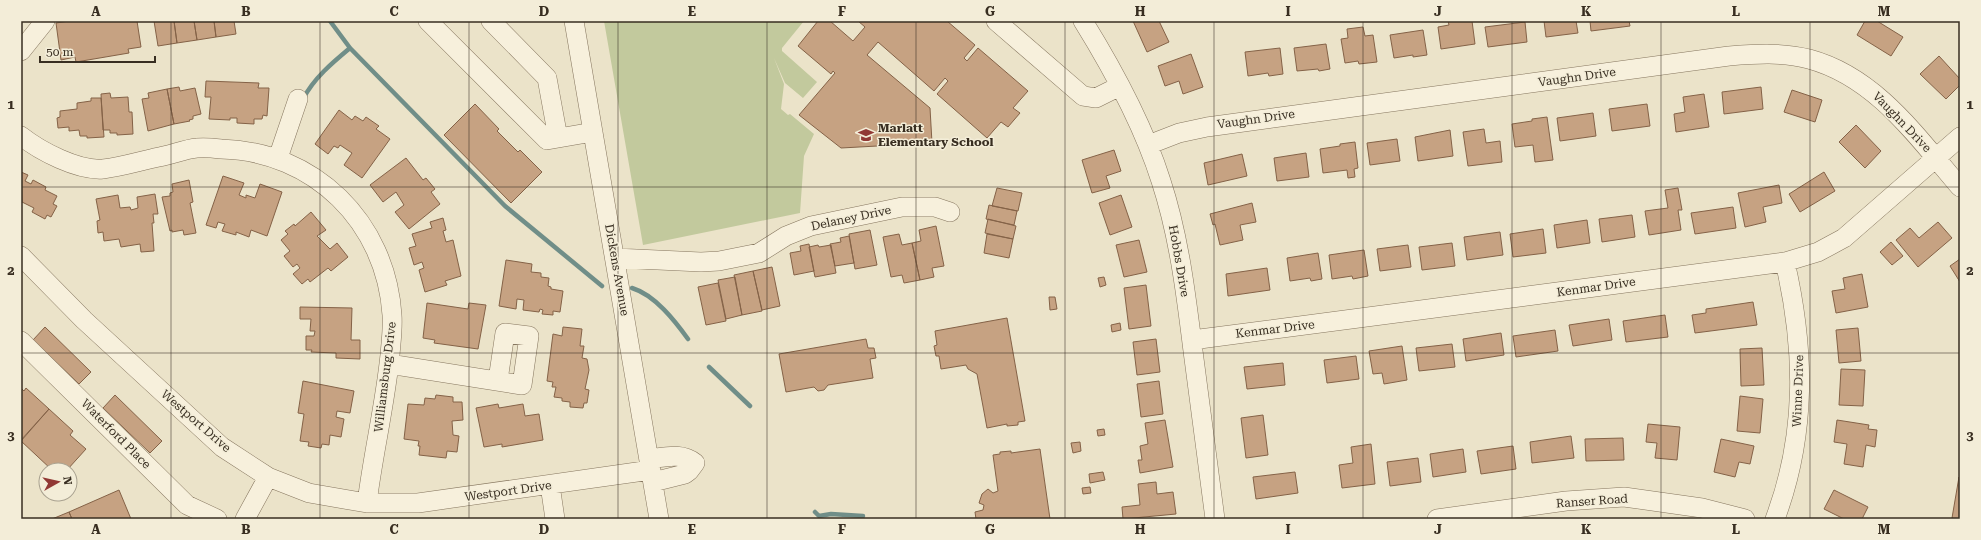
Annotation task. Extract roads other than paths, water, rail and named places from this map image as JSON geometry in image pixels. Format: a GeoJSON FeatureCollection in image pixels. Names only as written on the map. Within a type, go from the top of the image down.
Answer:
{"type":"FeatureCollection","features":[{"type":"Feature","properties":{"kind":"street"},"geometry":{"type":"LineString","coordinates":[[21,51],[45,21]]}},
{"type":"Feature","properties":{"kind":"street"},"geometry":{"type":"LineString","coordinates":[[428,21],[547,140],[593,132]]}},
{"type":"Feature","properties":{"kind":"street"},"geometry":{"type":"LineString","coordinates":[[491,21],[547,78],[558,138]]}},
{"type":"Feature","properties":{"kind":"street","name":"Dickens Avenue"},"geometry":{"type":"LineString","coordinates":[[574,21],[659,519]]}},
{"type":"Feature","properties":{"kind":"street"},"geometry":{"type":"LineString","coordinates":[[996,21],[1083,96],[1096,98],[1120,86]]}},
{"type":"Feature","properties":{"kind":"street","name":"Hobbs Drive"},"geometry":{"type":"LineString","coordinates":[[1083,21],[1106,59],[1148,145],[1161,181],[1173,224],[1192,340],[1215,519]]}},
{"type":"Feature","properties":{"kind":"street","name":"Vaughn Drive"},"geometry":{"type":"LineString","coordinates":[[1148,145],[1190,130],[1268,117],[1729,56],[1774,54],[1808,59],[1826,65],[1866,87],[1909,126],[1960,187]]}},
{"type":"Feature","properties":{"kind":"street"},"geometry":{"type":"LineString","coordinates":[[278,158],[298,99]]}},
{"type":"Feature","properties":{"kind":"street","name":"Williamsburg Drive"},"geometry":{"type":"LineString","coordinates":[[21,136],[32,145],[70,164],[101,169],[197,148],[250,151],[278,158],[300,168],[322,181],[342,200],[357,217],[378,252],[388,288],[392,316],[389,364],[367,503]]}},
{"type":"Feature","properties":{"kind":"street","name":"Kenmar Drive"},"geometry":{"type":"LineString","coordinates":[[1192,340],[1785,262],[1818,252],[1844,238],[1960,137]]}},
{"type":"Feature","properties":{"kind":"street","name":"Delaney Drive"},"geometry":{"type":"LineString","coordinates":[[615,258],[701,262],[720,261],[759,253],[786,236],[804,228],[839,220],[902,207],[935,207],[950,212]]}},
{"type":"Feature","properties":{"kind":"street","name":"Westport Drive"},"geometry":{"type":"LineString","coordinates":[[21,256],[84,320],[222,447],[268,477],[309,493],[367,503],[418,503],[651,470]]}},
{"type":"Feature","properties":{"kind":"street","name":"Winne Drive"},"geometry":{"type":"LineString","coordinates":[[1775,519],[1790,472],[1800,408],[1801,387],[1797,324],[1785,262]]}},
{"type":"Feature","properties":{"kind":"street","name":"Waterford Place"},"geometry":{"type":"LineString","coordinates":[[21,341],[183,512],[217,519]]}},
{"type":"Feature","properties":{"kind":"street"},"geometry":{"type":"LineString","coordinates":[[389,364],[498,380]]}},
{"type":"Feature","properties":{"kind":"street"},"geometry":{"type":"LineString","coordinates":[[245,519],[268,477]]}},
{"type":"Feature","properties":{"kind":"street"},"geometry":{"type":"LineString","coordinates":[[550,485],[555,519]]}},
{"type":"Feature","properties":{"kind":"street","name":"Ranser Road"},"geometry":{"type":"LineString","coordinates":[[1437,519],[1566,502],[1624,497],[1702,508],[1745,519]]}},
{"type":"Feature","properties":{"kind":"waterway"},"geometry":{"type":"LineString","coordinates":[[330,21],[350,48],[505,206],[602,286]]}},
{"type":"Feature","properties":{"kind":"waterway"},"geometry":{"type":"LineString","coordinates":[[303,99],[312,84],[330,65],[350,48]]}},
{"type":"Feature","properties":{"kind":"waterway"},"geometry":{"type":"LineString","coordinates":[[632,288],[649,296],[664,309],[688,339]]}},
{"type":"Feature","properties":{"kind":"waterway"},"geometry":{"type":"LineString","coordinates":[[709,367],[750,406]]}},
{"type":"Feature","properties":{"kind":"waterway"},"geometry":{"type":"LineString","coordinates":[[815,512],[819,516],[831,514],[863,516]]}},
{"type":"Feature","properties":{"kind":"place","name":"Marlatt Elementary School"},"geometry":{"type":"Point","coordinates":[866,135]}}]}
